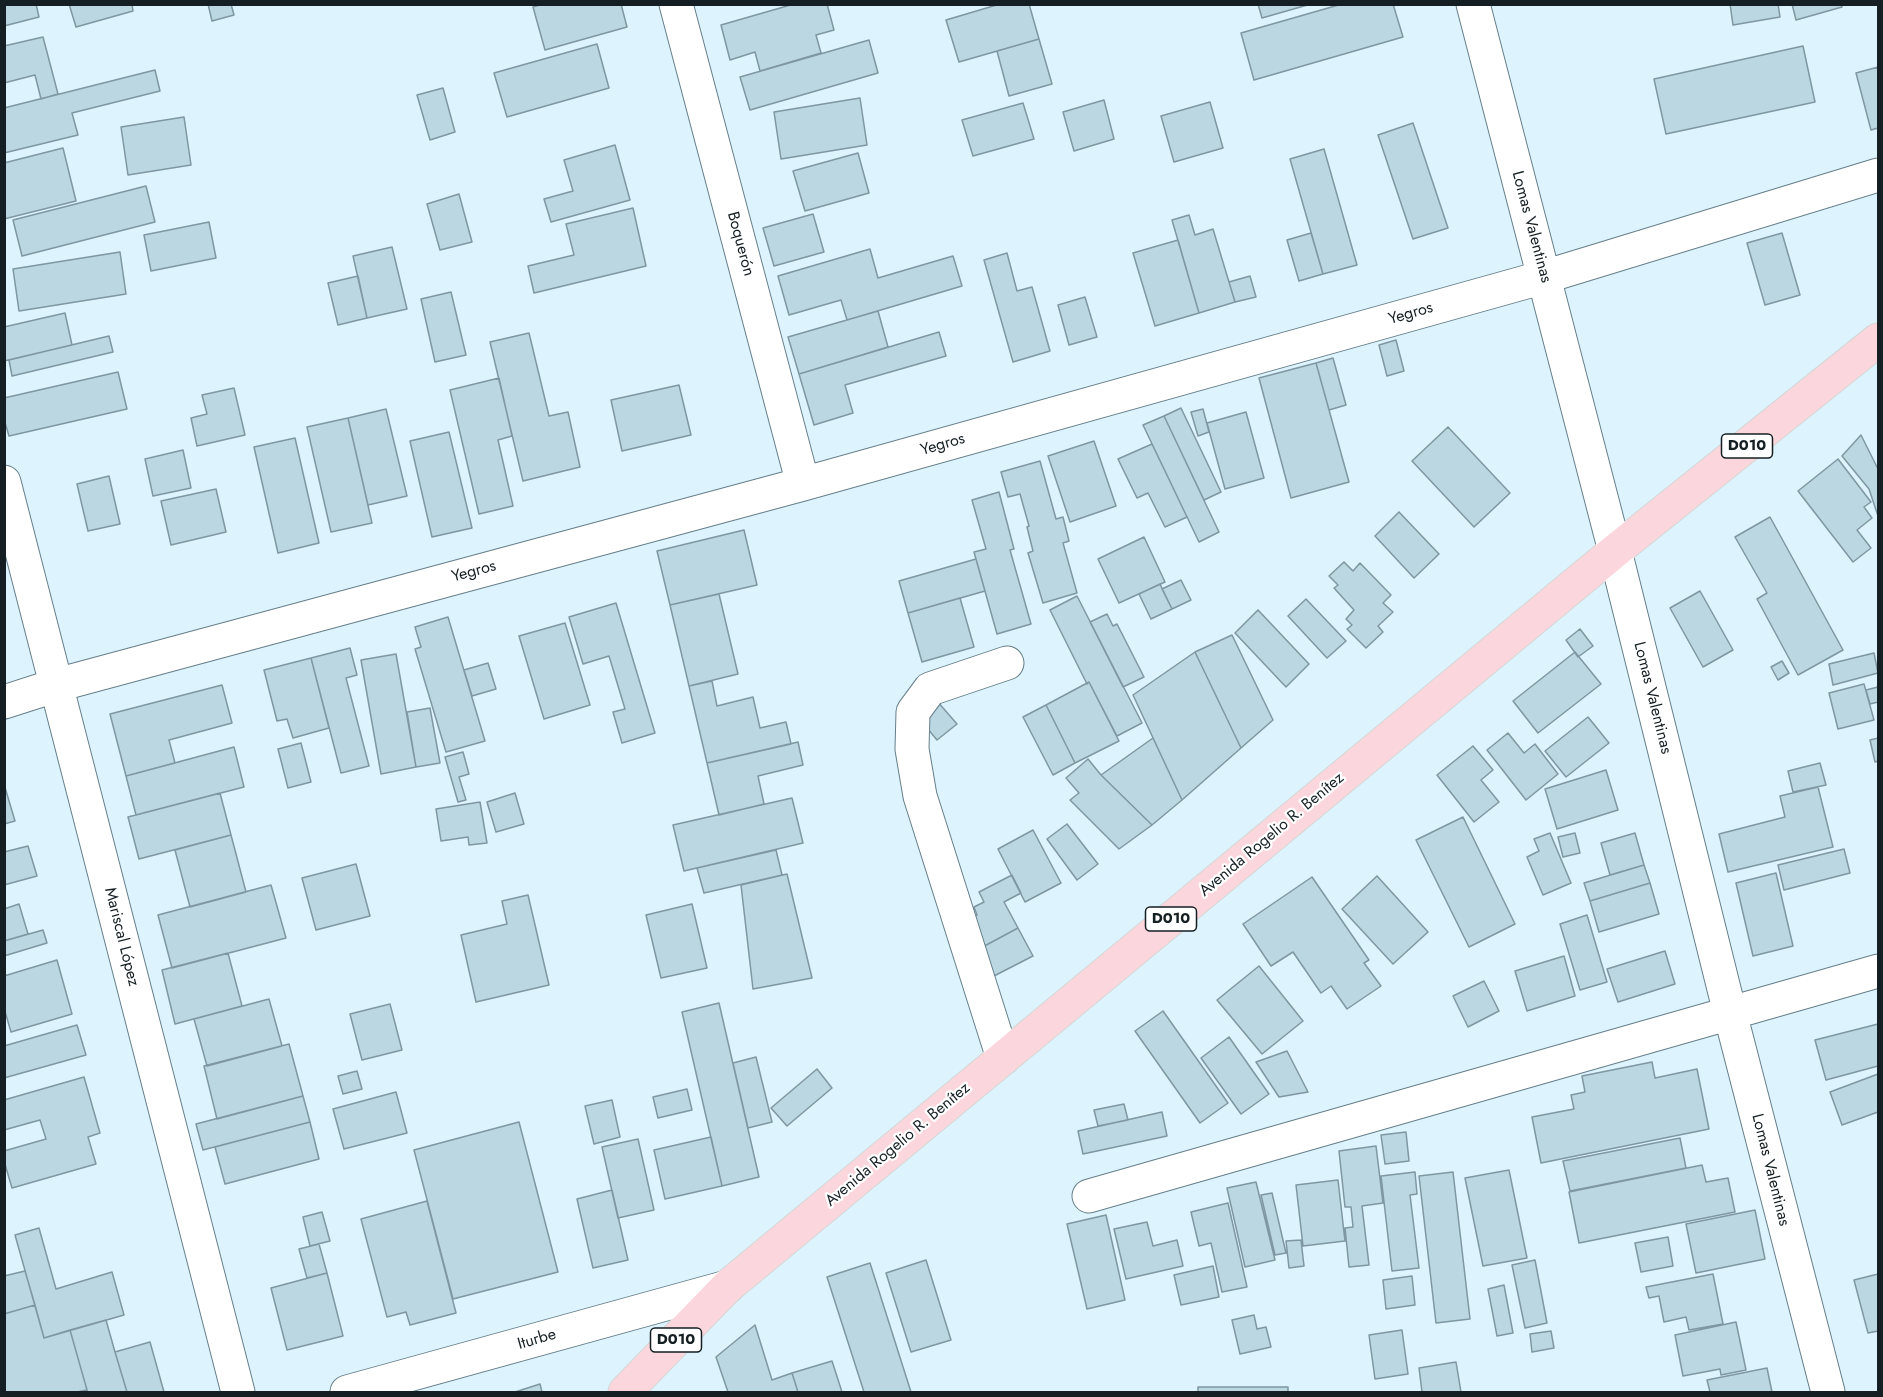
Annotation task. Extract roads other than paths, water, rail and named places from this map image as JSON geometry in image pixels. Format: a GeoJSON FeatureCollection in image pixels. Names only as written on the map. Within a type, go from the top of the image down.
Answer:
{"type":"FeatureCollection","features":[{"type":"Feature","properties":{"kind":"main road","name":"Avenida Rogelio R. Benítez"},"geometry":{"type":"LineString","coordinates":[[625,1392],[727,1287],[1615,551],[1878,340]]}},
{"type":"Feature","properties":{"kind":"street","name":"Boquerón"},"geometry":{"type":"LineString","coordinates":[[676,4],[803,484]]}},
{"type":"Feature","properties":{"kind":"street","name":"Lomas Valentinas"},"geometry":{"type":"LineString","coordinates":[[1473,4],[1615,551],[1730,1013],[1828,1392]]}},
{"type":"Feature","properties":{"kind":"street","name":"Yegros"},"geometry":{"type":"LineString","coordinates":[[4,702],[57,685],[803,484],[1544,277],[1878,175]]}},
{"type":"Feature","properties":{"kind":"street","name":"Mariscal López"},"geometry":{"type":"LineString","coordinates":[[4,482],[238,1392]]}},
{"type":"Feature","properties":{"kind":"street"},"geometry":{"type":"LineString","coordinates":[[1003,1058],[920,796],[912,749],[913,712],[930,689],[1007,663]]}},
{"type":"Feature","properties":{"kind":"street"},"geometry":{"type":"LineString","coordinates":[[1089,1196],[1878,971]]}},
{"type":"Feature","properties":{"kind":"street","name":"Iturbe"},"geometry":{"type":"LineString","coordinates":[[347,1392],[727,1287]]}}]}
